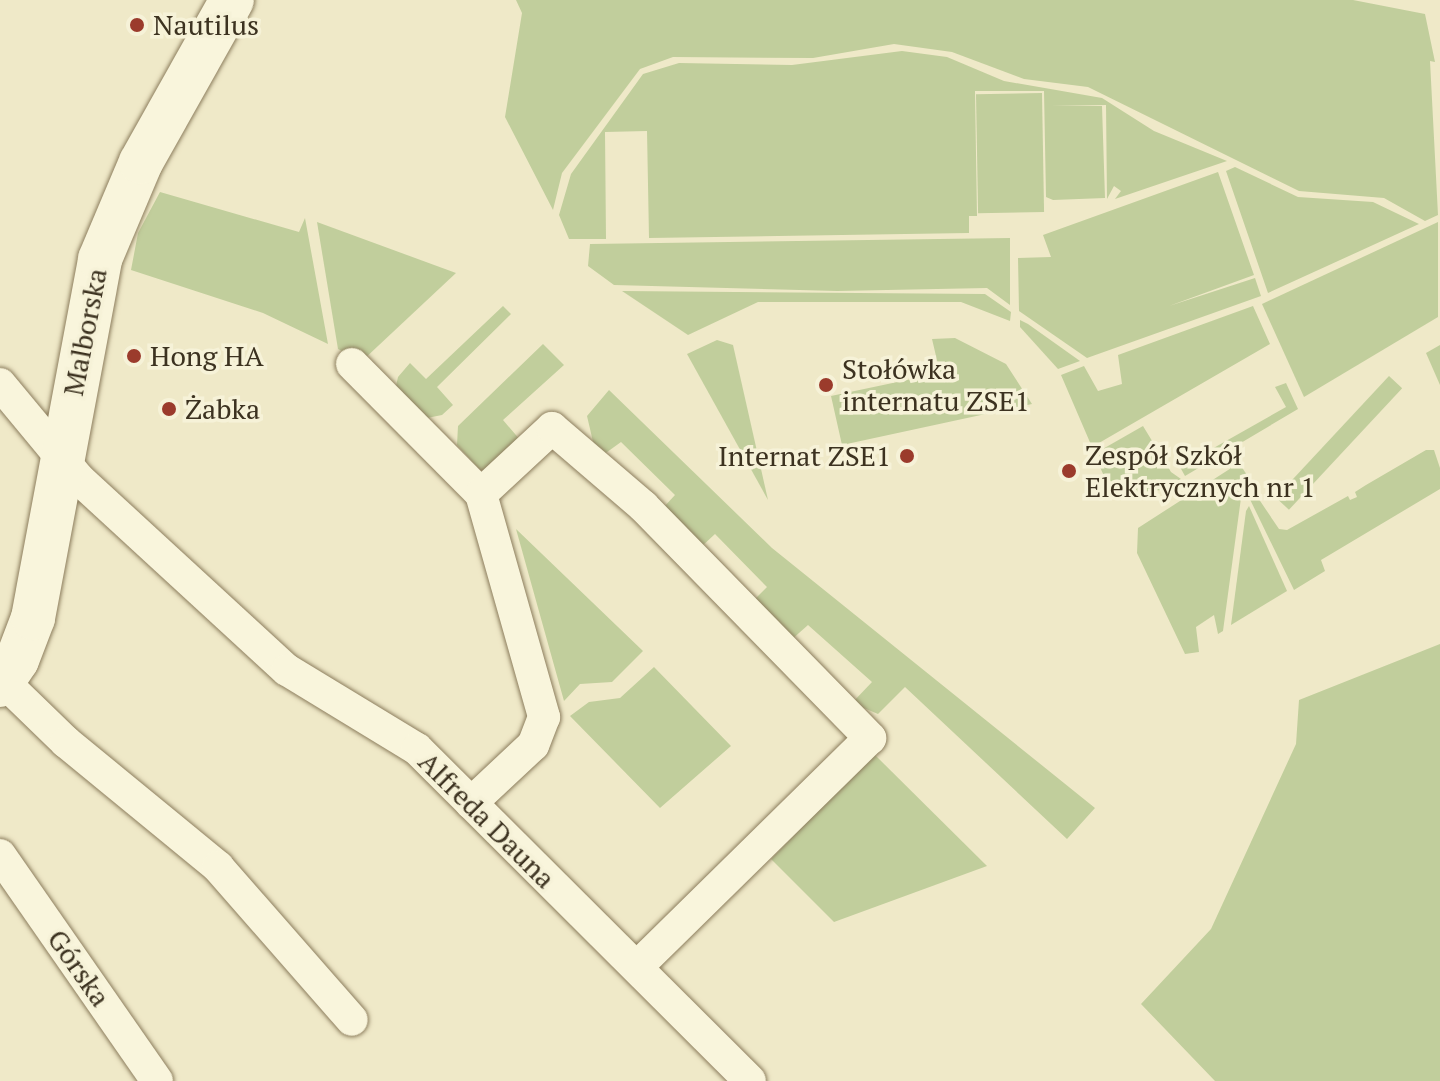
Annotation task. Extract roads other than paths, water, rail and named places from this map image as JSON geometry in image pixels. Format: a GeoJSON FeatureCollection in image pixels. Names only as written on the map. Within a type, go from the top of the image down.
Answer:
{"type":"FeatureCollection","features":[{"type":"Feature","properties":{"kind":"street","name":"Malborska"},"geometry":{"type":"LineString","coordinates":[[2,683],[33,618],[90,297],[112,223],[232,0]]}},
{"type":"Feature","properties":{"kind":"street"},"geometry":{"type":"LineString","coordinates":[[352,364],[481,494],[544,717],[533,745],[471,803]]}},
{"type":"Feature","properties":{"kind":"street","name":"Alfreda Dauna"},"geometry":{"type":"LineString","coordinates":[[0,384],[61,458],[287,670],[417,749],[750,1081]]}},
{"type":"Feature","properties":{"kind":"street"},"geometry":{"type":"LineString","coordinates":[[481,494],[552,428],[643,506],[870,738],[637,967]]}},
{"type":"Feature","properties":{"kind":"street"},"geometry":{"type":"LineString","coordinates":[[2,683],[66,742],[218,867],[352,1020]]}},
{"type":"Feature","properties":{"kind":"street","name":"Górska"},"geometry":{"type":"LineString","coordinates":[[0,855],[157,1081]]}},
{"type":"Feature","properties":{"kind":"place","name":"Nautilus"},"geometry":{"type":"Point","coordinates":[137,25]}},
{"type":"Feature","properties":{"kind":"place","name":"Hong HA"},"geometry":{"type":"Point","coordinates":[134,356]}},
{"type":"Feature","properties":{"kind":"place","name":"Stołówka internatu ZSE1"},"geometry":{"type":"Point","coordinates":[826,385]}},
{"type":"Feature","properties":{"kind":"place","name":"Żabka"},"geometry":{"type":"Point","coordinates":[169,409]}},
{"type":"Feature","properties":{"kind":"place","name":"Internat ZSE1"},"geometry":{"type":"Point","coordinates":[907,456]}},
{"type":"Feature","properties":{"kind":"place","name":"Zespół Szkół Elektrycznych nr 1"},"geometry":{"type":"Point","coordinates":[1069,471]}}]}
